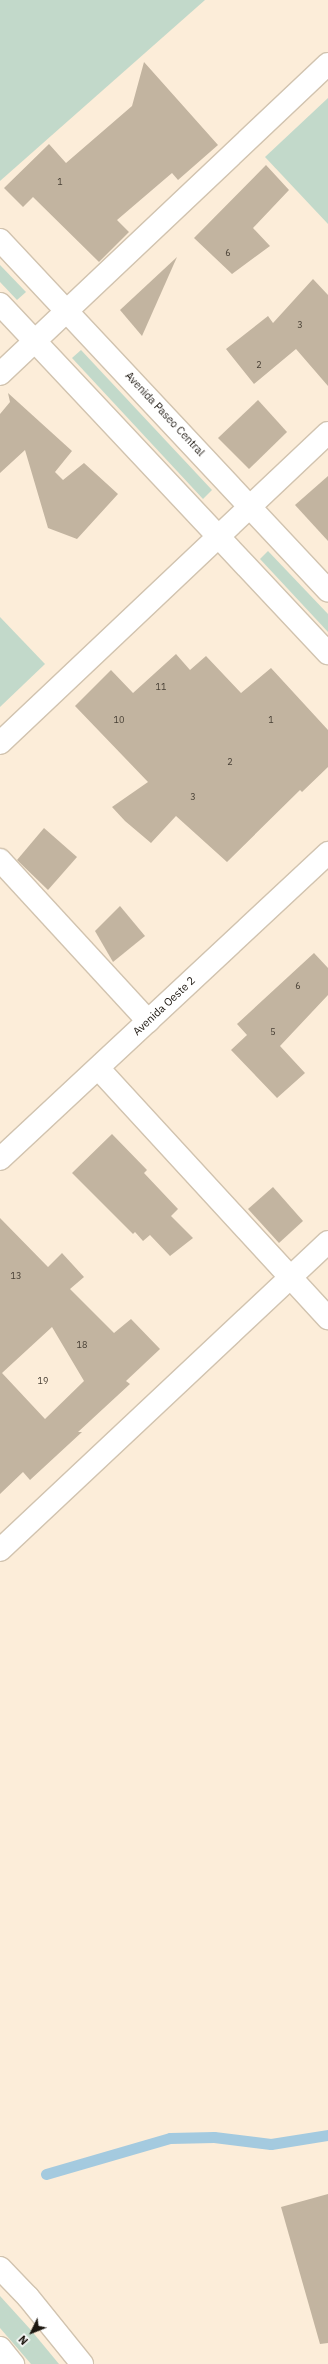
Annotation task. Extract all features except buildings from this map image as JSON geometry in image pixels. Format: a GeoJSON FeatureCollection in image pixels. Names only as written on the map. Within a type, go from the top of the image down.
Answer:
{"type":"FeatureCollection","features":[{"type":"Feature","properties":{"kind":"street"},"geometry":{"type":"LineString","coordinates":[[0,374],[328,64]]}},
{"type":"Feature","properties":{"kind":"street","name":"Avenida Paseo Central"},"geometry":{"type":"LineString","coordinates":[[0,240],[328,590]]}},
{"type":"Feature","properties":{"kind":"street"},"geometry":{"type":"LineString","coordinates":[[0,304],[328,653]]}},
{"type":"Feature","properties":{"kind":"street"},"geometry":{"type":"LineString","coordinates":[[0,743],[328,433]]}},
{"type":"Feature","properties":{"kind":"street","name":"Avenida Oeste 2"},"geometry":{"type":"LineString","coordinates":[[0,1159],[328,853]]}},
{"type":"Feature","properties":{"kind":"street"},"geometry":{"type":"LineString","coordinates":[[0,860],[148,1021]]}},
{"type":"Feature","properties":{"kind":"street"},"geometry":{"type":"LineString","coordinates":[[98,1068],[328,1318]]}},
{"type":"Feature","properties":{"kind":"street"},"geometry":{"type":"LineString","coordinates":[[0,1550],[328,1242]]}},
{"type":"Feature","properties":{"kind":"street"},"geometry":{"type":"LineString","coordinates":[[0,2268],[28,2297],[82,2364]]}},
{"type":"Feature","properties":{"kind":"street"},"geometry":{"type":"LineString","coordinates":[[0,2348],[13,2364]]}},
{"type":"Feature","properties":{"kind":"green space"},"geometry":{"type":"Polygon","coordinates":[[[0,0],[205,0],[0,181],[0,0]]]}},
{"type":"Feature","properties":{"kind":"green space"},"geometry":{"type":"Polygon","coordinates":[[[328,98],[328,224],[265,157],[328,98]]]}},
{"type":"Feature","properties":{"kind":"green space"},"geometry":{"type":"Polygon","coordinates":[[[0,265],[26,292],[17,300],[0,282],[0,265]]]}},
{"type":"Feature","properties":{"kind":"green space"},"geometry":{"type":"Polygon","coordinates":[[[81,350],[212,490],[203,499],[72,358],[81,350]]]}},
{"type":"Feature","properties":{"kind":"green space"},"geometry":{"type":"Polygon","coordinates":[[[268,551],[328,614],[328,632],[260,559],[268,551]]]}},
{"type":"Feature","properties":{"kind":"green space"},"geometry":{"type":"Polygon","coordinates":[[[0,617],[45,664],[0,707],[0,617]]]}},
{"type":"Feature","properties":{"kind":"green space"},"geometry":{"type":"Polygon","coordinates":[[[0,2296],[59,2364],[31,2364],[0,2328],[0,2296]]]}},
{"type":"Feature","properties":{"kind":"waterway"},"geometry":{"type":"LineString","coordinates":[[46,2174],[170,2138],[214,2137],[271,2144],[328,2135]]}}]}
